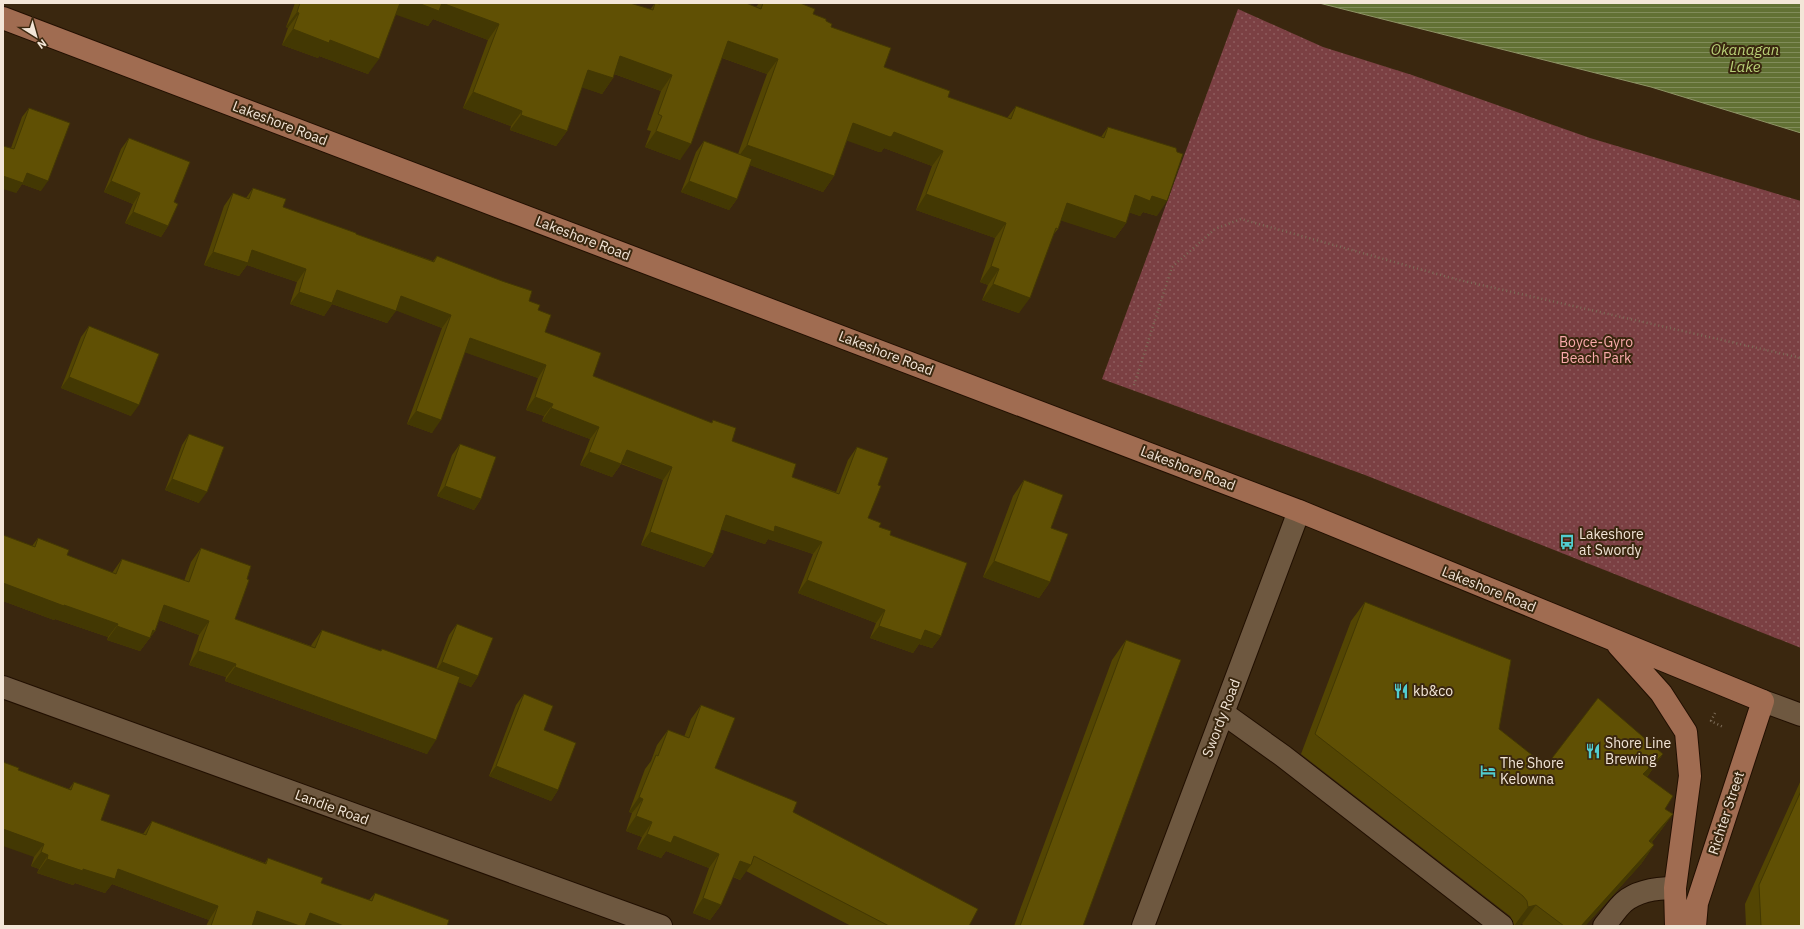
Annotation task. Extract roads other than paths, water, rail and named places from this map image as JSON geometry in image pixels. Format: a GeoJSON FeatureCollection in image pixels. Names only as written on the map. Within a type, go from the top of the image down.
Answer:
{"type":"FeatureCollection","features":[{"type":"Feature","properties":{"kind":"main road","name":"Lakeshore Road"},"geometry":{"type":"LineString","coordinates":[[3,18],[1299,511],[1763,701]]}},
{"type":"Feature","properties":{"kind":"main road"},"geometry":{"type":"LineString","coordinates":[[1613,640],[1661,692],[1686,732],[1690,776],[1675,888],[1676,926]]}},
{"type":"Feature","properties":{"kind":"main road","name":"Richter Street"},"geometry":{"type":"LineString","coordinates":[[1695,926],[1697,903],[1763,701]]}},
{"type":"Feature","properties":{"kind":"street","name":"Swordy Road"},"geometry":{"type":"LineString","coordinates":[[1143,926],[1299,511]]}},
{"type":"Feature","properties":{"kind":"street","name":"Landie Road"},"geometry":{"type":"LineString","coordinates":[[3,687],[661,926]]}},
{"type":"Feature","properties":{"kind":"street"},"geometry":{"type":"LineString","coordinates":[[1763,701],[1801,715]]}},
{"type":"Feature","properties":{"kind":"street"},"geometry":{"type":"LineString","coordinates":[[1223,713],[1283,756],[1502,926]]}},
{"type":"Feature","properties":{"kind":"street"},"geometry":{"type":"LineString","coordinates":[[1604,926],[1625,902],[1643,892],[1659,888],[1675,888]]}},
{"type":"Feature","properties":{"kind":"water","name":"Okanagan Lake"},"geometry":{"type":"Polygon","coordinates":[[[1319,3],[1801,3],[1801,133],[1651,87],[1319,3]]]}},
{"type":"Feature","properties":{"kind":"place","name":"Lakeshore at Swordy"},"geometry":{"type":"Point","coordinates":[1567,542]}},
{"type":"Feature","properties":{"kind":"place","name":"kb&co"},"geometry":{"type":"Point","coordinates":[1401,691]}},
{"type":"Feature","properties":{"kind":"place","name":"Shore Line Brewing"},"geometry":{"type":"Point","coordinates":[1593,751]}},
{"type":"Feature","properties":{"kind":"place","name":"The Shore Kelowna"},"geometry":{"type":"Point","coordinates":[1488,771]}},
{"type":"Feature","properties":{"kind":"park label","name":"Boyce-Gyro Beach Park"},"geometry":{"type":"Point","coordinates":[1596,350]}}]}
